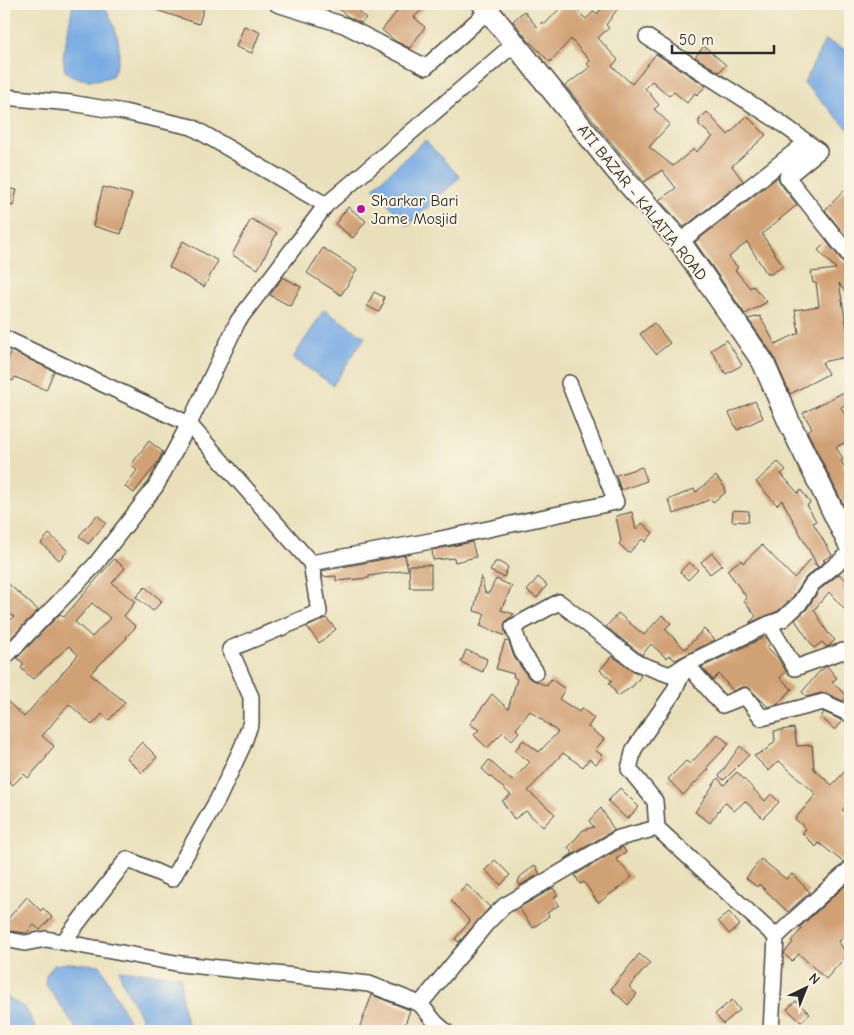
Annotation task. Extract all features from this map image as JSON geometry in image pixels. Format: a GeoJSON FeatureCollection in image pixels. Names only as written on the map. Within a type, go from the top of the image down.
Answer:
{"type":"FeatureCollection","features":[{"type":"Feature","properties":{"kind":"main road","name":"ATI BAZAR - KALATIA ROAD"},"geometry":{"type":"LineString","coordinates":[[485,7],[616,170],[680,242],[763,362],[789,422],[850,545]]}},
{"type":"Feature","properties":{"kind":"street"},"geometry":{"type":"LineString","coordinates":[[277,4],[344,25],[426,67],[485,7]]}},
{"type":"Feature","properties":{"kind":"street"},"geometry":{"type":"LineString","coordinates":[[648,37],[731,90],[819,151],[787,178],[850,256]]}},
{"type":"Feature","properties":{"kind":"street"},"geometry":{"type":"LineString","coordinates":[[4,658],[95,565],[156,486],[189,424],[238,321],[326,205],[514,44]]}},
{"type":"Feature","properties":{"kind":"street"},"geometry":{"type":"LineString","coordinates":[[4,98],[80,104],[192,127],[326,205]]}},
{"type":"Feature","properties":{"kind":"street"},"geometry":{"type":"LineString","coordinates":[[680,242],[807,142]]}},
{"type":"Feature","properties":{"kind":"street"},"geometry":{"type":"LineString","coordinates":[[4,338],[189,424],[312,563],[319,612],[230,649],[251,698],[251,722],[243,745],[218,799],[172,879],[127,859],[63,942]]}},
{"type":"Feature","properties":{"kind":"street"},"geometry":{"type":"LineString","coordinates":[[312,563],[436,540],[616,502],[569,384]]}},
{"type":"Feature","properties":{"kind":"street"},"geometry":{"type":"LineString","coordinates":[[536,672],[522,652],[513,627],[559,602],[636,663],[670,675],[687,664],[783,619],[799,604],[812,584],[850,545]]}},
{"type":"Feature","properties":{"kind":"street"},"geometry":{"type":"LineString","coordinates":[[769,624],[795,668],[843,651],[850,654]]}},
{"type":"Feature","properties":{"kind":"street"},"geometry":{"type":"LineString","coordinates":[[687,664],[722,705],[745,696],[762,718],[823,702],[850,714]]}},
{"type":"Feature","properties":{"kind":"street"},"geometry":{"type":"LineString","coordinates":[[687,664],[673,693],[634,749],[629,769],[654,801],[657,828],[776,937]]}},
{"type":"Feature","properties":{"kind":"street"},"geometry":{"type":"LineString","coordinates":[[420,1004],[487,923],[504,906],[619,838],[657,828]]}},
{"type":"Feature","properties":{"kind":"street"},"geometry":{"type":"LineString","coordinates":[[771,1031],[776,937],[850,869]]}},
{"type":"Feature","properties":{"kind":"street"},"geometry":{"type":"LineString","coordinates":[[4,938],[25,943],[46,939],[181,964],[369,984],[420,1004],[436,1024],[445,1031]]}},
{"type":"Feature","properties":{"kind":"water"},"geometry":{"type":"Polygon","coordinates":[[[73,4],[102,4],[108,13],[119,43],[119,55],[112,76],[88,80],[70,75],[65,71],[63,57],[73,4]]]}},
{"type":"Feature","properties":{"kind":"water"},"geometry":{"type":"Polygon","coordinates":[[[825,40],[850,52],[850,131],[804,83],[825,40]]]}},
{"type":"Feature","properties":{"kind":"water"},"geometry":{"type":"Polygon","coordinates":[[[425,140],[460,177],[408,226],[373,188],[425,140]]]}},
{"type":"Feature","properties":{"kind":"water"},"geometry":{"type":"Polygon","coordinates":[[[324,310],[365,337],[333,385],[293,358],[324,310]]]}},
{"type":"Feature","properties":{"kind":"water"},"geometry":{"type":"Polygon","coordinates":[[[68,963],[100,965],[134,1031],[78,1031],[45,983],[46,975],[54,965],[68,963]]]}},
{"type":"Feature","properties":{"kind":"water"},"geometry":{"type":"Polygon","coordinates":[[[119,970],[181,976],[182,1002],[189,1031],[148,1031],[123,983],[119,970]]]}},
{"type":"Feature","properties":{"kind":"water"},"geometry":{"type":"Polygon","coordinates":[[[4,997],[8,997],[26,1009],[37,1031],[4,1031],[4,997]]]}},
{"type":"Feature","properties":{"kind":"building"},"geometry":{"type":"Polygon","coordinates":[[[144,4],[205,4],[199,24],[144,6],[144,4]]]}},
{"type":"Feature","properties":{"kind":"building"},"geometry":{"type":"Polygon","coordinates":[[[333,4],[350,4],[366,18],[361,23],[347,16],[333,4]]]}},
{"type":"Feature","properties":{"kind":"building"},"geometry":{"type":"Polygon","coordinates":[[[403,4],[428,4],[414,17],[425,27],[410,48],[397,42],[382,30],[403,4]]]}},
{"type":"Feature","properties":{"kind":"building"},"geometry":{"type":"Polygon","coordinates":[[[564,4],[570,4],[586,19],[594,11],[597,14],[605,4],[612,4],[618,8],[606,25],[609,28],[598,38],[618,60],[612,66],[632,84],[656,54],[706,86],[697,95],[695,93],[687,103],[674,92],[669,96],[652,81],[645,88],[659,105],[654,109],[670,124],[649,147],[673,166],[694,149],[696,152],[713,137],[699,125],[699,120],[707,112],[728,135],[747,116],[766,135],[732,166],[743,181],[684,227],[659,200],[676,188],[662,170],[644,182],[565,86],[590,67],[587,64],[590,61],[571,39],[550,62],[527,39],[513,21],[524,11],[537,27],[542,22],[545,24],[564,4]]]}},
{"type":"Feature","properties":{"kind":"building"},"geometry":{"type":"Polygon","coordinates":[[[244,26],[260,32],[252,53],[236,47],[244,26]]]}},
{"type":"Feature","properties":{"kind":"building"},"geometry":{"type":"Polygon","coordinates":[[[704,46],[726,65],[719,72],[695,57],[704,46]]]}},
{"type":"Feature","properties":{"kind":"building"},"geometry":{"type":"Polygon","coordinates":[[[778,177],[780,183],[797,205],[762,234],[783,266],[771,274],[767,274],[747,242],[729,257],[738,268],[735,270],[750,288],[753,286],[767,302],[745,314],[695,242],[778,177]]]}},
{"type":"Feature","properties":{"kind":"building"},"geometry":{"type":"Polygon","coordinates":[[[850,185],[850,237],[847,238],[825,210],[850,185]]]}},
{"type":"Feature","properties":{"kind":"building"},"geometry":{"type":"Polygon","coordinates":[[[103,187],[132,194],[121,234],[93,226],[103,187]]]}},
{"type":"Feature","properties":{"kind":"building"},"geometry":{"type":"Polygon","coordinates":[[[5,188],[17,190],[13,206],[4,204],[5,188]]]}},
{"type":"Feature","properties":{"kind":"building"},"geometry":{"type":"Polygon","coordinates":[[[348,207],[366,221],[353,238],[335,224],[348,207]]]}},
{"type":"Feature","properties":{"kind":"building"},"geometry":{"type":"Polygon","coordinates":[[[251,219],[277,233],[258,269],[232,255],[251,219]]]}},
{"type":"Feature","properties":{"kind":"building"},"geometry":{"type":"Polygon","coordinates":[[[183,241],[218,261],[204,287],[169,267],[183,241]]]}},
{"type":"Feature","properties":{"kind":"building"},"geometry":{"type":"Polygon","coordinates":[[[827,242],[843,262],[850,265],[850,299],[839,283],[850,356],[822,362],[828,374],[790,394],[773,355],[748,319],[760,316],[775,344],[799,333],[795,310],[819,306],[816,283],[813,283],[811,272],[836,269],[818,250],[827,242]]]}},
{"type":"Feature","properties":{"kind":"building"},"geometry":{"type":"Polygon","coordinates":[[[323,248],[357,270],[341,295],[307,273],[323,248]]]}},
{"type":"Feature","properties":{"kind":"building"},"geometry":{"type":"Polygon","coordinates":[[[283,277],[301,287],[290,306],[270,295],[283,277]]]}},
{"type":"Feature","properties":{"kind":"building"},"geometry":{"type":"Polygon","coordinates":[[[374,292],[384,297],[384,302],[379,312],[367,306],[374,292]]]}},
{"type":"Feature","properties":{"kind":"building"},"geometry":{"type":"Polygon","coordinates":[[[654,323],[670,343],[656,354],[640,334],[654,323]]]}},
{"type":"Feature","properties":{"kind":"building"},"geometry":{"type":"Polygon","coordinates":[[[727,340],[742,365],[726,374],[711,350],[727,340]]]}},
{"type":"Feature","properties":{"kind":"building"},"geometry":{"type":"Polygon","coordinates":[[[11,351],[54,371],[46,390],[15,377],[13,381],[4,377],[4,368],[11,351]]]}},
{"type":"Feature","properties":{"kind":"building"},"geometry":{"type":"Polygon","coordinates":[[[850,389],[850,402],[841,407],[850,425],[850,440],[836,447],[843,459],[841,460],[850,479],[850,518],[807,431],[812,428],[803,413],[850,389]]]}},
{"type":"Feature","properties":{"kind":"building"},"geometry":{"type":"Polygon","coordinates":[[[755,401],[763,418],[737,430],[729,413],[755,401]]]}},
{"type":"Feature","properties":{"kind":"building"},"geometry":{"type":"Polygon","coordinates":[[[149,441],[163,452],[158,462],[134,493],[125,487],[137,470],[131,465],[149,441]]]}},
{"type":"Feature","properties":{"kind":"building"},"geometry":{"type":"Polygon","coordinates":[[[778,462],[786,470],[781,474],[798,493],[801,490],[810,503],[807,505],[816,521],[813,523],[832,555],[823,560],[825,561],[818,567],[782,500],[777,505],[756,482],[778,462]]]}},
{"type":"Feature","properties":{"kind":"building"},"geometry":{"type":"Polygon","coordinates":[[[642,467],[647,481],[621,490],[616,475],[642,467]]]}},
{"type":"Feature","properties":{"kind":"building"},"geometry":{"type":"Polygon","coordinates":[[[716,476],[725,488],[725,493],[713,502],[711,499],[674,514],[668,500],[694,489],[696,492],[716,476]]]}},
{"type":"Feature","properties":{"kind":"building"},"geometry":{"type":"Polygon","coordinates":[[[733,510],[749,511],[748,522],[732,521],[733,510]]]}},
{"type":"Feature","properties":{"kind":"building"},"geometry":{"type":"Polygon","coordinates":[[[632,512],[636,530],[642,523],[653,533],[645,542],[642,539],[629,553],[619,544],[621,541],[616,516],[632,512]]]}},
{"type":"Feature","properties":{"kind":"building"},"geometry":{"type":"Polygon","coordinates":[[[97,515],[106,523],[88,544],[79,536],[97,515]]]}},
{"type":"Feature","properties":{"kind":"building"},"geometry":{"type":"Polygon","coordinates":[[[49,534],[68,551],[59,560],[41,543],[49,534]]]}},
{"type":"Feature","properties":{"kind":"building"},"geometry":{"type":"Polygon","coordinates":[[[472,542],[476,557],[455,562],[454,558],[433,560],[432,550],[472,542]]]}},
{"type":"Feature","properties":{"kind":"building"},"geometry":{"type":"Polygon","coordinates":[[[762,545],[794,578],[810,560],[818,567],[806,577],[792,598],[778,611],[749,623],[756,616],[744,601],[747,598],[727,570],[741,560],[743,563],[762,545]]]}},
{"type":"Feature","properties":{"kind":"building"},"geometry":{"type":"Polygon","coordinates":[[[712,553],[722,565],[710,574],[701,562],[712,553]]]}},
{"type":"Feature","properties":{"kind":"building"},"geometry":{"type":"Polygon","coordinates":[[[405,555],[408,570],[369,576],[369,578],[336,581],[336,576],[323,577],[322,571],[405,555]]]}},
{"type":"Feature","properties":{"kind":"building"},"geometry":{"type":"Polygon","coordinates":[[[114,559],[125,568],[112,583],[135,602],[124,616],[136,627],[90,674],[125,702],[109,720],[102,714],[92,725],[69,704],[42,736],[54,746],[47,757],[28,778],[24,774],[13,785],[4,776],[4,698],[24,717],[78,655],[69,646],[33,679],[21,668],[24,664],[17,658],[60,614],[64,617],[114,559]],[[92,603],[75,622],[92,637],[110,618],[92,603]]]}},
{"type":"Feature","properties":{"kind":"building"},"geometry":{"type":"Polygon","coordinates":[[[495,562],[508,567],[504,577],[490,571],[495,562]]]}},
{"type":"Feature","properties":{"kind":"building"},"geometry":{"type":"Polygon","coordinates":[[[689,562],[698,570],[688,580],[680,572],[689,562]]]}},
{"type":"Feature","properties":{"kind":"building"},"geometry":{"type":"Polygon","coordinates":[[[409,565],[431,565],[431,588],[410,588],[409,565]]]}},
{"type":"Feature","properties":{"kind":"building"},"geometry":{"type":"Polygon","coordinates":[[[839,574],[847,581],[845,584],[850,589],[850,603],[844,609],[829,592],[814,610],[828,633],[835,640],[827,647],[822,642],[814,648],[795,620],[807,609],[819,590],[839,574]]]}},
{"type":"Feature","properties":{"kind":"building"},"geometry":{"type":"Polygon","coordinates":[[[481,576],[485,593],[489,593],[496,579],[512,586],[501,610],[514,614],[504,625],[506,636],[480,626],[485,614],[474,611],[481,576]]]}},
{"type":"Feature","properties":{"kind":"building"},"geometry":{"type":"Polygon","coordinates":[[[538,577],[547,585],[537,598],[527,591],[538,577]]]}},
{"type":"Feature","properties":{"kind":"building"},"geometry":{"type":"Polygon","coordinates":[[[4,580],[38,610],[4,645],[4,627],[14,617],[4,609],[4,580]]]}},
{"type":"Feature","properties":{"kind":"building"},"geometry":{"type":"Polygon","coordinates":[[[145,587],[162,601],[153,611],[136,597],[145,587]]]}},
{"type":"Feature","properties":{"kind":"building"},"geometry":{"type":"Polygon","coordinates":[[[618,613],[644,635],[662,615],[671,623],[665,629],[685,649],[704,629],[715,640],[675,660],[669,655],[666,658],[651,644],[642,655],[606,627],[618,613]]]}},
{"type":"Feature","properties":{"kind":"building"},"geometry":{"type":"Polygon","coordinates":[[[326,618],[336,629],[319,643],[307,627],[326,618]]]}},
{"type":"Feature","properties":{"kind":"building"},"geometry":{"type":"Polygon","coordinates":[[[765,637],[770,644],[767,647],[778,658],[786,671],[780,678],[792,689],[778,704],[768,707],[748,687],[742,687],[733,691],[719,674],[713,680],[702,667],[765,637]]]}},
{"type":"Feature","properties":{"kind":"building"},"geometry":{"type":"Polygon","coordinates":[[[505,641],[509,642],[514,657],[529,678],[547,686],[551,679],[565,689],[559,699],[579,712],[581,708],[594,718],[588,727],[604,739],[595,750],[603,756],[596,764],[589,759],[583,767],[563,753],[528,791],[555,814],[543,827],[526,811],[514,819],[502,801],[511,795],[482,769],[489,760],[512,781],[530,762],[515,751],[523,740],[539,752],[558,732],[530,711],[516,729],[519,732],[512,740],[503,732],[487,748],[474,735],[479,730],[470,724],[492,694],[508,709],[517,679],[513,677],[514,674],[496,669],[505,641]]]}},
{"type":"Feature","properties":{"kind":"building"},"geometry":{"type":"Polygon","coordinates":[[[466,650],[487,659],[483,672],[461,662],[466,650]]]}},
{"type":"Feature","properties":{"kind":"building"},"geometry":{"type":"Polygon","coordinates":[[[612,656],[641,676],[633,686],[618,696],[609,683],[612,681],[600,670],[612,656]]]}},
{"type":"Feature","properties":{"kind":"building"},"geometry":{"type":"Polygon","coordinates":[[[827,666],[837,678],[832,682],[847,696],[843,701],[826,693],[807,697],[802,692],[818,673],[827,666]]]}},
{"type":"Feature","properties":{"kind":"building"},"geometry":{"type":"Polygon","coordinates":[[[824,712],[842,722],[835,730],[821,717],[824,712]]]}},
{"type":"Feature","properties":{"kind":"building"},"geometry":{"type":"Polygon","coordinates":[[[794,728],[797,746],[812,745],[814,769],[832,785],[850,766],[850,801],[842,810],[850,818],[850,860],[843,862],[819,843],[816,847],[802,833],[806,829],[795,819],[816,794],[779,761],[769,771],[754,756],[767,749],[775,741],[774,731],[794,728]]]}},
{"type":"Feature","properties":{"kind":"building"},"geometry":{"type":"Polygon","coordinates":[[[718,734],[729,744],[707,767],[709,769],[683,795],[668,779],[686,761],[690,764],[718,734]]]}},
{"type":"Feature","properties":{"kind":"building"},"geometry":{"type":"Polygon","coordinates":[[[142,742],[157,757],[142,773],[127,758],[142,742]]]}},
{"type":"Feature","properties":{"kind":"building"},"geometry":{"type":"Polygon","coordinates":[[[740,746],[749,755],[724,780],[719,776],[740,746]]]}},
{"type":"Feature","properties":{"kind":"building"},"geometry":{"type":"Polygon","coordinates":[[[737,772],[765,801],[771,794],[779,802],[763,818],[745,801],[734,811],[725,802],[710,823],[695,812],[718,778],[724,785],[737,772]]]}},
{"type":"Feature","properties":{"kind":"building"},"geometry":{"type":"Polygon","coordinates":[[[620,788],[639,807],[627,819],[608,801],[620,788]]]}},
{"type":"Feature","properties":{"kind":"building"},"geometry":{"type":"Polygon","coordinates":[[[601,808],[614,830],[565,859],[573,853],[568,848],[583,830],[594,827],[589,821],[601,808]]]}},
{"type":"Feature","properties":{"kind":"building"},"geometry":{"type":"Polygon","coordinates":[[[623,847],[626,853],[616,859],[632,877],[598,903],[584,882],[580,884],[575,875],[623,847]]]}},
{"type":"Feature","properties":{"kind":"building"},"geometry":{"type":"Polygon","coordinates":[[[761,859],[786,879],[792,874],[810,892],[788,912],[759,884],[757,887],[746,878],[761,859]]]}},
{"type":"Feature","properties":{"kind":"building"},"geometry":{"type":"Polygon","coordinates":[[[495,860],[510,875],[501,885],[485,870],[495,860]]]}},
{"type":"Feature","properties":{"kind":"building"},"geometry":{"type":"Polygon","coordinates":[[[535,865],[540,874],[520,885],[518,882],[520,877],[535,865]]]}},
{"type":"Feature","properties":{"kind":"building"},"geometry":{"type":"Polygon","coordinates":[[[850,881],[850,927],[839,942],[848,954],[826,979],[799,954],[792,961],[784,954],[793,942],[791,941],[802,929],[800,927],[850,881]]]}},
{"type":"Feature","properties":{"kind":"building"},"geometry":{"type":"Polygon","coordinates":[[[467,885],[490,907],[459,942],[455,939],[470,921],[451,901],[467,885]]]}},
{"type":"Feature","properties":{"kind":"building"},"geometry":{"type":"Polygon","coordinates":[[[553,888],[558,895],[554,897],[559,905],[547,913],[549,916],[533,928],[519,908],[553,888]]]}},
{"type":"Feature","properties":{"kind":"building"},"geometry":{"type":"Polygon","coordinates":[[[27,897],[41,911],[43,908],[52,917],[40,930],[34,925],[27,933],[10,931],[4,923],[27,897]]]}},
{"type":"Feature","properties":{"kind":"building"},"geometry":{"type":"Polygon","coordinates":[[[729,912],[740,925],[729,934],[718,921],[729,912]]]}},
{"type":"Feature","properties":{"kind":"building"},"geometry":{"type":"Polygon","coordinates":[[[639,954],[650,963],[629,987],[637,994],[628,1005],[611,989],[639,954]]]}},
{"type":"Feature","properties":{"kind":"building"},"geometry":{"type":"Polygon","coordinates":[[[372,995],[410,1010],[403,1031],[358,1031],[372,995]]]}},
{"type":"Feature","properties":{"kind":"building"},"geometry":{"type":"Polygon","coordinates":[[[732,1000],[740,1010],[723,1024],[715,1014],[732,1000]]]}},
{"type":"Feature","properties":{"kind":"building"},"geometry":{"type":"Polygon","coordinates":[[[796,1001],[810,1014],[801,1022],[787,1009],[796,1001]]]}},
{"type":"Feature","properties":{"kind":"place","name":"Sharkar Bari Jame Mosjid"},"geometry":{"type":"Point","coordinates":[361,209]}}]}
